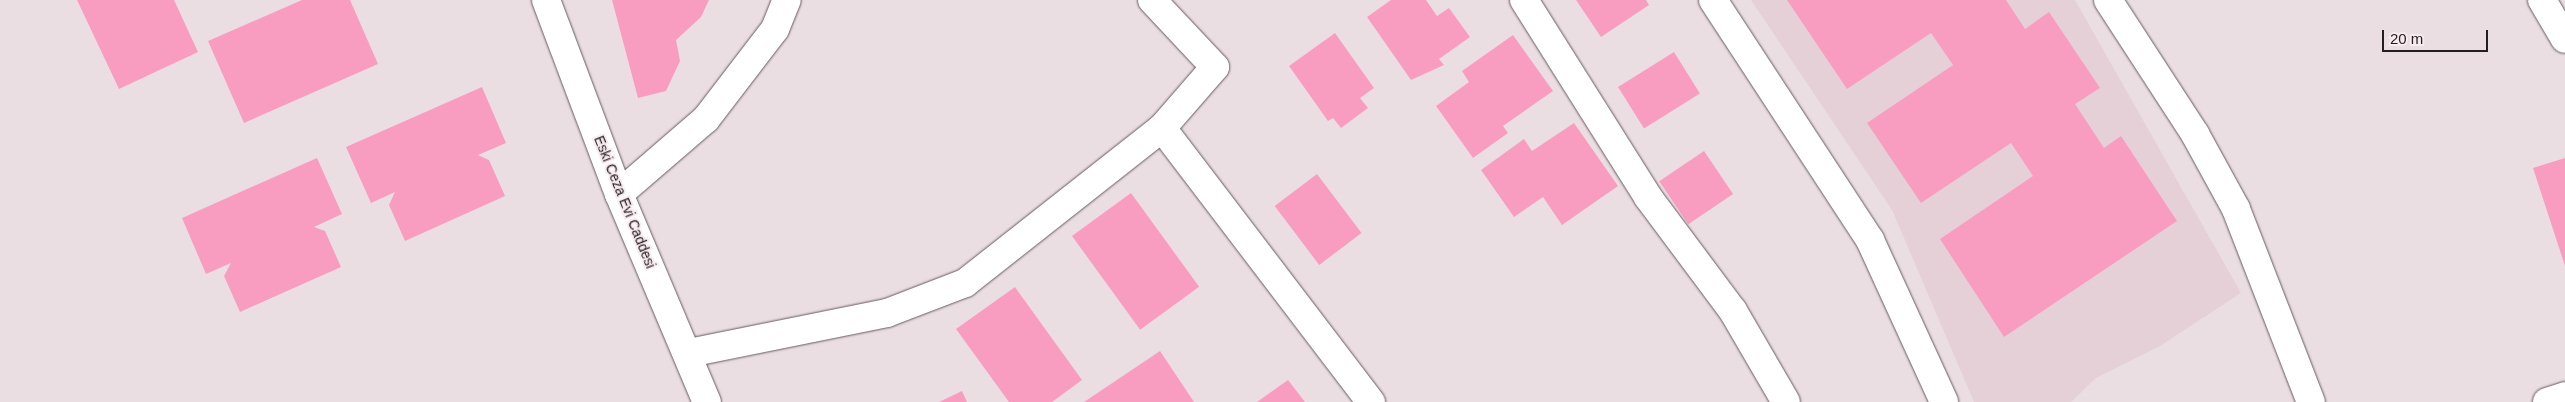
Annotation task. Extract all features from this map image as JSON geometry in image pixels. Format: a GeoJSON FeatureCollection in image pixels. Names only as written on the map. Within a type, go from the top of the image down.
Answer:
{"type":"FeatureCollection","features":[{"type":"Feature","properties":{"kind":"street","name":"Eski Ceza Evi Caddesi"},"geometry":{"type":"LineString","coordinates":[[546,0],[619,194],[689,353],[707,402]]}},
{"type":"Feature","properties":{"kind":"street"},"geometry":{"type":"LineString","coordinates":[[619,194],[706,119],[775,29],[787,0]]}},
{"type":"Feature","properties":{"kind":"street"},"geometry":{"type":"LineString","coordinates":[[689,353],[887,314],[964,283],[1162,128],[1215,67],[1152,0]]}},
{"type":"Feature","properties":{"kind":"street"},"geometry":{"type":"LineString","coordinates":[[1524,0],[1648,198],[1733,311],[1786,402]]}},
{"type":"Feature","properties":{"kind":"street"},"geometry":{"type":"LineString","coordinates":[[1713,0],[1870,240],[1944,402]]}},
{"type":"Feature","properties":{"kind":"street"},"geometry":{"type":"LineString","coordinates":[[2108,0],[2195,134],[2236,209],[2312,402]]}},
{"type":"Feature","properties":{"kind":"street"},"geometry":{"type":"LineString","coordinates":[[2542,0],[2565,40]]}},
{"type":"Feature","properties":{"kind":"street"},"geometry":{"type":"LineString","coordinates":[[1162,128],[1371,402]]}},
{"type":"Feature","properties":{"kind":"street"},"geometry":{"type":"LineString","coordinates":[[2546,402],[2565,396]]}},
{"type":"Feature","properties":{"kind":"shaded area"},"geometry":{"type":"Polygon","coordinates":[[[1751,0],[2075,0],[2241,293],[2160,346],[2096,378],[2071,402],[1974,402],[1892,210],[1751,0]]]}},
{"type":"Feature","properties":{"kind":"building"},"geometry":{"type":"Polygon","coordinates":[[[77,0],[174,0],[198,52],[119,89],[77,0]]]}},
{"type":"Feature","properties":{"kind":"building"},"geometry":{"type":"Polygon","coordinates":[[[302,0],[350,0],[378,64],[244,123],[208,41],[302,0]]]}},
{"type":"Feature","properties":{"kind":"building"},"geometry":{"type":"Polygon","coordinates":[[[612,0],[709,0],[701,17],[676,40],[680,61],[666,91],[638,98],[612,0]]]}},
{"type":"Feature","properties":{"kind":"building"},"geometry":{"type":"Polygon","coordinates":[[[1391,0],[1426,0],[1437,16],[1449,8],[1470,37],[1439,59],[1444,65],[1411,80],[1367,17],[1391,0]]]}},
{"type":"Feature","properties":{"kind":"building"},"geometry":{"type":"Polygon","coordinates":[[[1576,0],[1646,0],[1649,5],[1601,37],[1576,0]]]}},
{"type":"Feature","properties":{"kind":"building"},"geometry":{"type":"Polygon","coordinates":[[[1787,0],[2006,0],[2025,29],[2049,12],[2100,88],[2075,104],[2104,148],[2121,136],[2177,221],[2004,337],[1940,239],[2033,176],[2011,143],[1921,203],[1867,123],[1953,65],[1931,33],[1847,89],[1787,0]]]}},
{"type":"Feature","properties":{"kind":"building"},"geometry":{"type":"Polygon","coordinates":[[[1335,33],[1374,88],[1360,98],[1368,108],[1341,128],[1333,118],[1328,121],[1289,66],[1335,33]]]}},
{"type":"Feature","properties":{"kind":"building"},"geometry":{"type":"Polygon","coordinates":[[[1513,35],[1553,91],[1503,126],[1508,133],[1473,158],[1436,106],[1469,82],[1462,71],[1513,35]]]}},
{"type":"Feature","properties":{"kind":"building"},"geometry":{"type":"Polygon","coordinates":[[[1674,52],[1700,94],[1644,129],[1618,87],[1674,52]]]}},
{"type":"Feature","properties":{"kind":"building"},"geometry":{"type":"Polygon","coordinates":[[[482,87],[506,143],[478,155],[489,160],[505,196],[405,241],[389,205],[395,192],[371,203],[346,147],[482,87]]]}},
{"type":"Feature","properties":{"kind":"building"},"geometry":{"type":"Polygon","coordinates":[[[1574,123],[1618,186],[1562,225],[1543,197],[1514,217],[1481,170],[1524,139],[1532,151],[1574,123]]]}},
{"type":"Feature","properties":{"kind":"building"},"geometry":{"type":"Polygon","coordinates":[[[1704,151],[1733,194],[1688,224],[1659,181],[1704,151]]]}},
{"type":"Feature","properties":{"kind":"building"},"geometry":{"type":"Polygon","coordinates":[[[317,158],[342,214],[314,227],[325,231],[341,267],[240,312],[224,276],[231,263],[206,274],[182,218],[317,158]]]}},
{"type":"Feature","properties":{"kind":"building"},"geometry":{"type":"Polygon","coordinates":[[[2565,158],[2565,266],[2533,168],[2565,158]]]}},
{"type":"Feature","properties":{"kind":"building"},"geometry":{"type":"Polygon","coordinates":[[[1317,174],[1362,233],[1319,265],[1275,206],[1317,174]]]}},
{"type":"Feature","properties":{"kind":"building"},"geometry":{"type":"Polygon","coordinates":[[[1131,193],[1199,287],[1140,330],[1072,236],[1131,193]]]}},
{"type":"Feature","properties":{"kind":"building"},"geometry":{"type":"Polygon","coordinates":[[[1015,287],[1082,380],[1052,402],[1009,402],[956,329],[1015,287]]]}},
{"type":"Feature","properties":{"kind":"building"},"geometry":{"type":"Polygon","coordinates":[[[1160,351],[1194,402],[1084,402],[1160,351]]]}},
{"type":"Feature","properties":{"kind":"building"},"geometry":{"type":"Polygon","coordinates":[[[1288,380],[1305,402],[1257,402],[1288,380]]]}},
{"type":"Feature","properties":{"kind":"building"},"geometry":{"type":"Polygon","coordinates":[[[962,391],[967,402],[939,402],[962,391]]]}}]}
